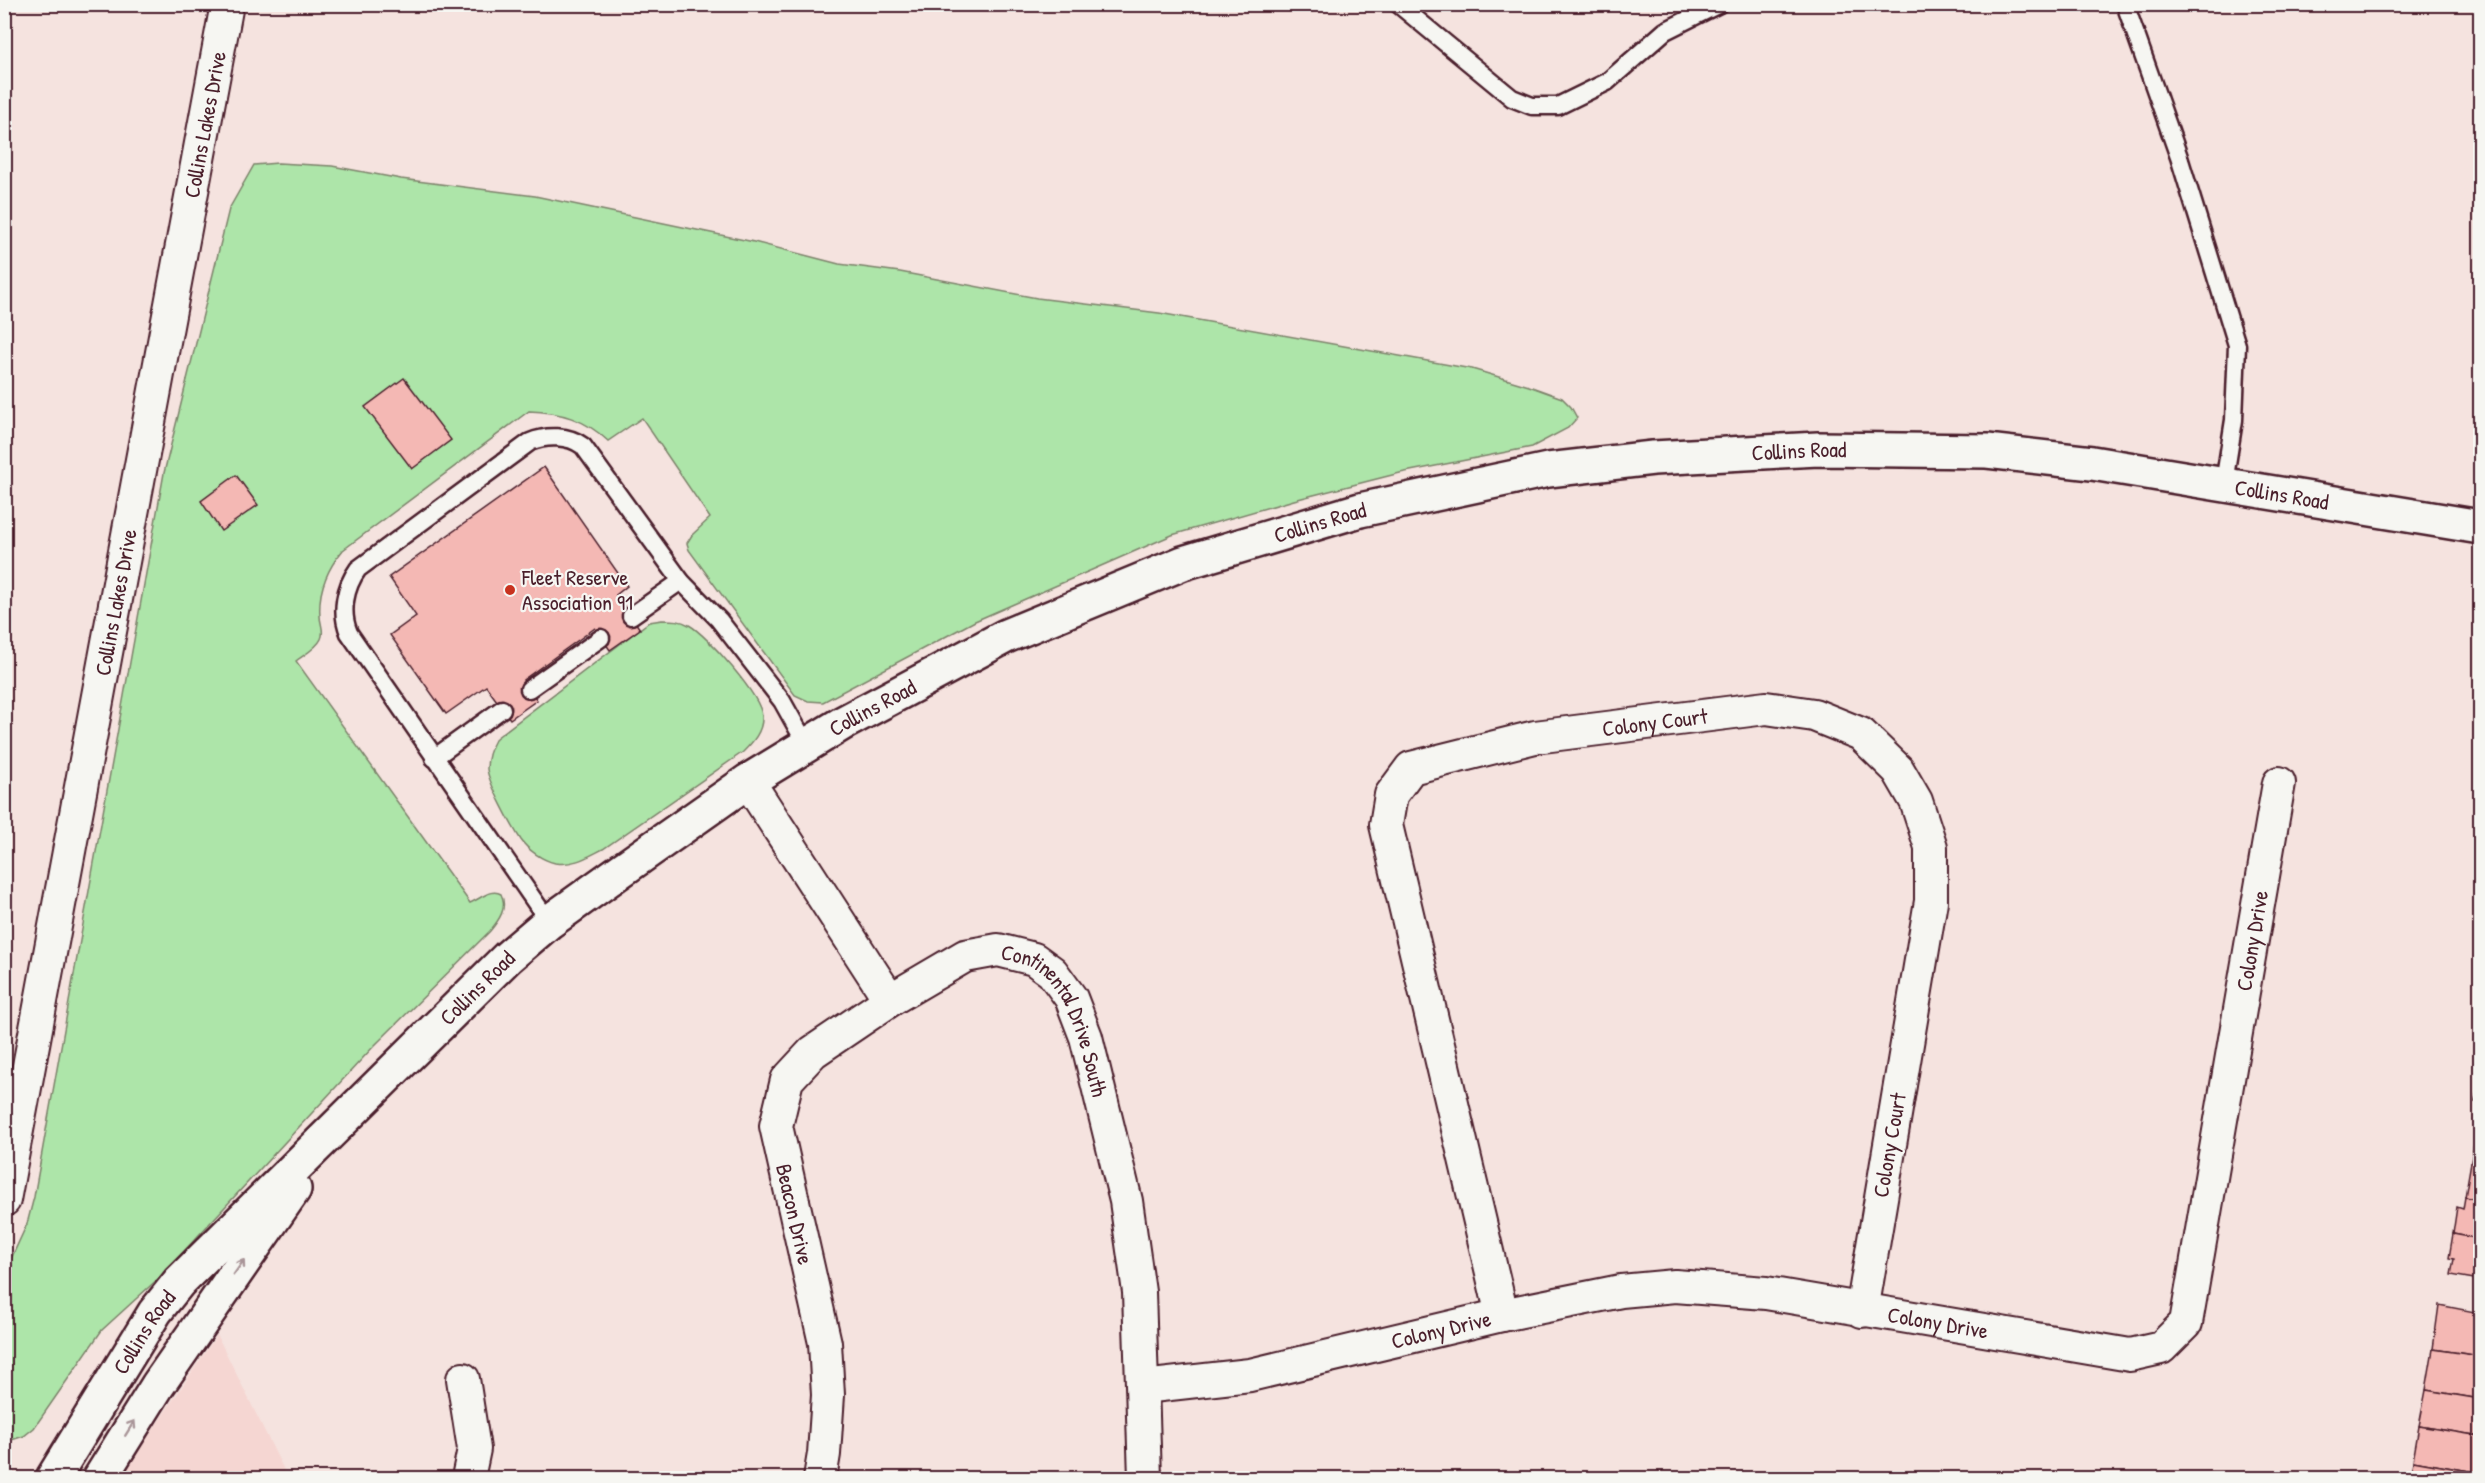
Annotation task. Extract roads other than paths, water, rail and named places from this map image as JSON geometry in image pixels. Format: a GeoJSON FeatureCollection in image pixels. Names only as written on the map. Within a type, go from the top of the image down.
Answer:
{"type":"FeatureCollection","features":[{"type":"Feature","properties":{"kind":"street","name":"Collins Lakes Drive"},"geometry":{"type":"LineString","coordinates":[[4,1200],[227,4]]}},
{"type":"Feature","properties":{"kind":"street","name":"Collins Road"},"geometry":{"type":"LineString","coordinates":[[53,1479],[167,1296],[423,1040],[549,922],[748,781],[806,744],[1006,636],[1184,563],[1360,510],[1548,470],[1653,458],[1818,449],[1987,451],[2092,463],[2481,526]]}},
{"type":"Feature","properties":{"kind":"street","name":"Colony Court"},"geometry":{"type":"LineString","coordinates":[[1502,1315],[1386,825],[1391,795],[1411,768],[1535,736],[1766,708],[1814,715],[1861,734],[1898,770],[1916,801],[1931,847],[1931,901],[1862,1311]]}},
{"type":"Feature","properties":{"kind":"street"},"geometry":{"type":"LineString","coordinates":[[748,781],[890,1000]]}},
{"type":"Feature","properties":{"kind":"street","name":"Colony Drive"},"geometry":{"type":"LineString","coordinates":[[1143,1387],[1250,1375],[1502,1315],[1621,1291],[1675,1286],[1766,1293],[2130,1355],[2161,1348],[2186,1323],[2279,783]]}},
{"type":"Feature","properties":{"kind":"street","name":"Continental Drive South"},"geometry":{"type":"LineString","coordinates":[[890,1000],[965,956],[998,950],[1034,959],[1052,972],[1071,998],[1086,1037],[1126,1201],[1139,1292],[1145,1479]]}},
{"type":"Feature","properties":{"kind":"street","name":"Beacon Drive"},"geometry":{"type":"LineString","coordinates":[[820,1479],[828,1395],[825,1343],[776,1126],[787,1080],[813,1052],[890,1000]]}},
{"type":"Feature","properties":{"kind":"street","name":"Collins Road"},"geometry":{"type":"LineString","coordinates":[[100,1479],[158,1385],[335,1128]]}},
{"type":"Feature","properties":{"kind":"street"},"geometry":{"type":"LineString","coordinates":[[463,1378],[474,1449],[468,1479]]}},
{"type":"Feature","properties":{"kind":"lane"},"geometry":{"type":"LineString","coordinates":[[1398,4],[1512,98],[1532,106],[1558,106],[1607,82],[1665,31],[1719,4]]}},
{"type":"Feature","properties":{"kind":"lane"},"geometry":{"type":"LineString","coordinates":[[2125,4],[2178,157],[2236,345],[2234,420],[2224,483]]}},
{"type":"Feature","properties":{"kind":"lane"},"geometry":{"type":"LineString","coordinates":[[549,922],[349,633],[345,616],[348,587],[351,579],[362,566],[530,441],[542,438],[567,438],[583,446],[681,581],[719,620],[782,701],[806,744]]}},
{"type":"Feature","properties":{"kind":"lane"},"geometry":{"type":"LineString","coordinates":[[631,616],[681,581]]}},
{"type":"Feature","properties":{"kind":"lane"},"geometry":{"type":"LineString","coordinates":[[529,689],[601,638]]}},
{"type":"Feature","properties":{"kind":"lane"},"geometry":{"type":"LineString","coordinates":[[434,758],[502,709]]}},
{"type":"Feature","properties":{"kind":"place","name":"Fleet Reserve Association 91"},"geometry":{"type":"Point","coordinates":[510,590]}}]}
